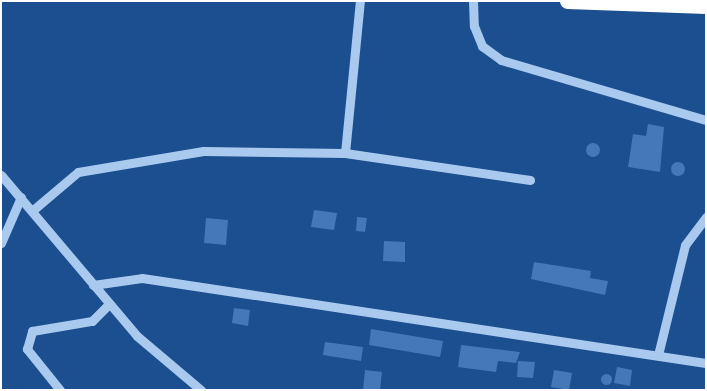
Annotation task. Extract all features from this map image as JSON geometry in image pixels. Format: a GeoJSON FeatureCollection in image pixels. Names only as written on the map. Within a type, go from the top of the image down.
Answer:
{"type":"FeatureCollection","features":[{"type":"Feature","properties":{"kind":"highway"},"geometry":{"type":"LineString","coordinates":[[566,1],[706,6]]}},
{"type":"Feature","properties":{"kind":"street"},"geometry":{"type":"LineString","coordinates":[[345,152],[360,1]]}},
{"type":"Feature","properties":{"kind":"street"},"geometry":{"type":"LineString","coordinates":[[473,1],[474,26],[482,46],[501,60],[706,120]]}},
{"type":"Feature","properties":{"kind":"street"},"geometry":{"type":"LineString","coordinates":[[33,210],[78,172],[203,151],[345,152],[530,180]]}},
{"type":"Feature","properties":{"kind":"street"},"geometry":{"type":"LineString","coordinates":[[1,175],[33,210],[137,336],[201,390]]}},
{"type":"Feature","properties":{"kind":"street"},"geometry":{"type":"LineString","coordinates":[[1,243],[21,197]]}},
{"type":"Feature","properties":{"kind":"street"},"geometry":{"type":"LineString","coordinates":[[658,356],[685,246],[706,216]]}},
{"type":"Feature","properties":{"kind":"street"},"geometry":{"type":"LineString","coordinates":[[93,285],[142,278],[706,363]]}},
{"type":"Feature","properties":{"kind":"street"},"geometry":{"type":"LineString","coordinates":[[60,390],[27,349],[32,331],[92,321],[109,304]]}},
{"type":"Feature","properties":{"kind":"building"},"geometry":{"type":"Polygon","coordinates":[[[648,124],[664,127],[660,172],[628,167],[633,134],[646,136],[648,124]]]}},
{"type":"Feature","properties":{"kind":"building"},"geometry":{"type":"Polygon","coordinates":[[[590,143],[596,143],[600,150],[596,157],[590,157],[586,153],[586,147],[590,143]]]}},
{"type":"Feature","properties":{"kind":"building"},"geometry":{"type":"Polygon","coordinates":[[[675,162],[681,162],[685,169],[681,176],[675,176],[671,172],[671,166],[675,162]]]}},
{"type":"Feature","properties":{"kind":"building"},"geometry":{"type":"Polygon","coordinates":[[[314,210],[337,213],[334,230],[311,227],[314,210]]]}},
{"type":"Feature","properties":{"kind":"building"},"geometry":{"type":"Polygon","coordinates":[[[357,217],[367,218],[365,232],[356,231],[357,217]]]}},
{"type":"Feature","properties":{"kind":"building"},"geometry":{"type":"Polygon","coordinates":[[[206,218],[228,220],[226,245],[204,243],[206,218]]]}},
{"type":"Feature","properties":{"kind":"building"},"geometry":{"type":"Polygon","coordinates":[[[384,241],[405,242],[405,262],[383,261],[384,241]]]}},
{"type":"Feature","properties":{"kind":"building"},"geometry":{"type":"Polygon","coordinates":[[[534,262],[591,271],[590,278],[608,281],[605,295],[531,279],[534,262]]]}},
{"type":"Feature","properties":{"kind":"building"},"geometry":{"type":"Polygon","coordinates":[[[234,308],[250,310],[248,326],[232,323],[234,308]]]}},
{"type":"Feature","properties":{"kind":"building"},"geometry":{"type":"Polygon","coordinates":[[[371,329],[443,341],[440,357],[369,345],[371,329]]]}},
{"type":"Feature","properties":{"kind":"building"},"geometry":{"type":"Polygon","coordinates":[[[325,342],[363,347],[361,361],[323,355],[325,342]]]}},
{"type":"Feature","properties":{"kind":"building"},"geometry":{"type":"Polygon","coordinates":[[[461,345],[520,352],[516,363],[498,361],[496,372],[458,367],[461,345]]]}},
{"type":"Feature","properties":{"kind":"building"},"geometry":{"type":"Polygon","coordinates":[[[518,361],[535,362],[533,378],[517,377],[518,361]]]}},
{"type":"Feature","properties":{"kind":"building"},"geometry":{"type":"Polygon","coordinates":[[[617,367],[632,370],[630,386],[614,383],[617,367]]]}},
{"type":"Feature","properties":{"kind":"building"},"geometry":{"type":"Polygon","coordinates":[[[365,370],[382,372],[380,390],[363,390],[365,370]]]}},
{"type":"Feature","properties":{"kind":"building"},"geometry":{"type":"Polygon","coordinates":[[[554,370],[572,373],[569,390],[551,387],[554,370]]]}},
{"type":"Feature","properties":{"kind":"building"},"geometry":{"type":"Polygon","coordinates":[[[606,373],[612,379],[606,385],[600,379],[606,373]]]}}]}
